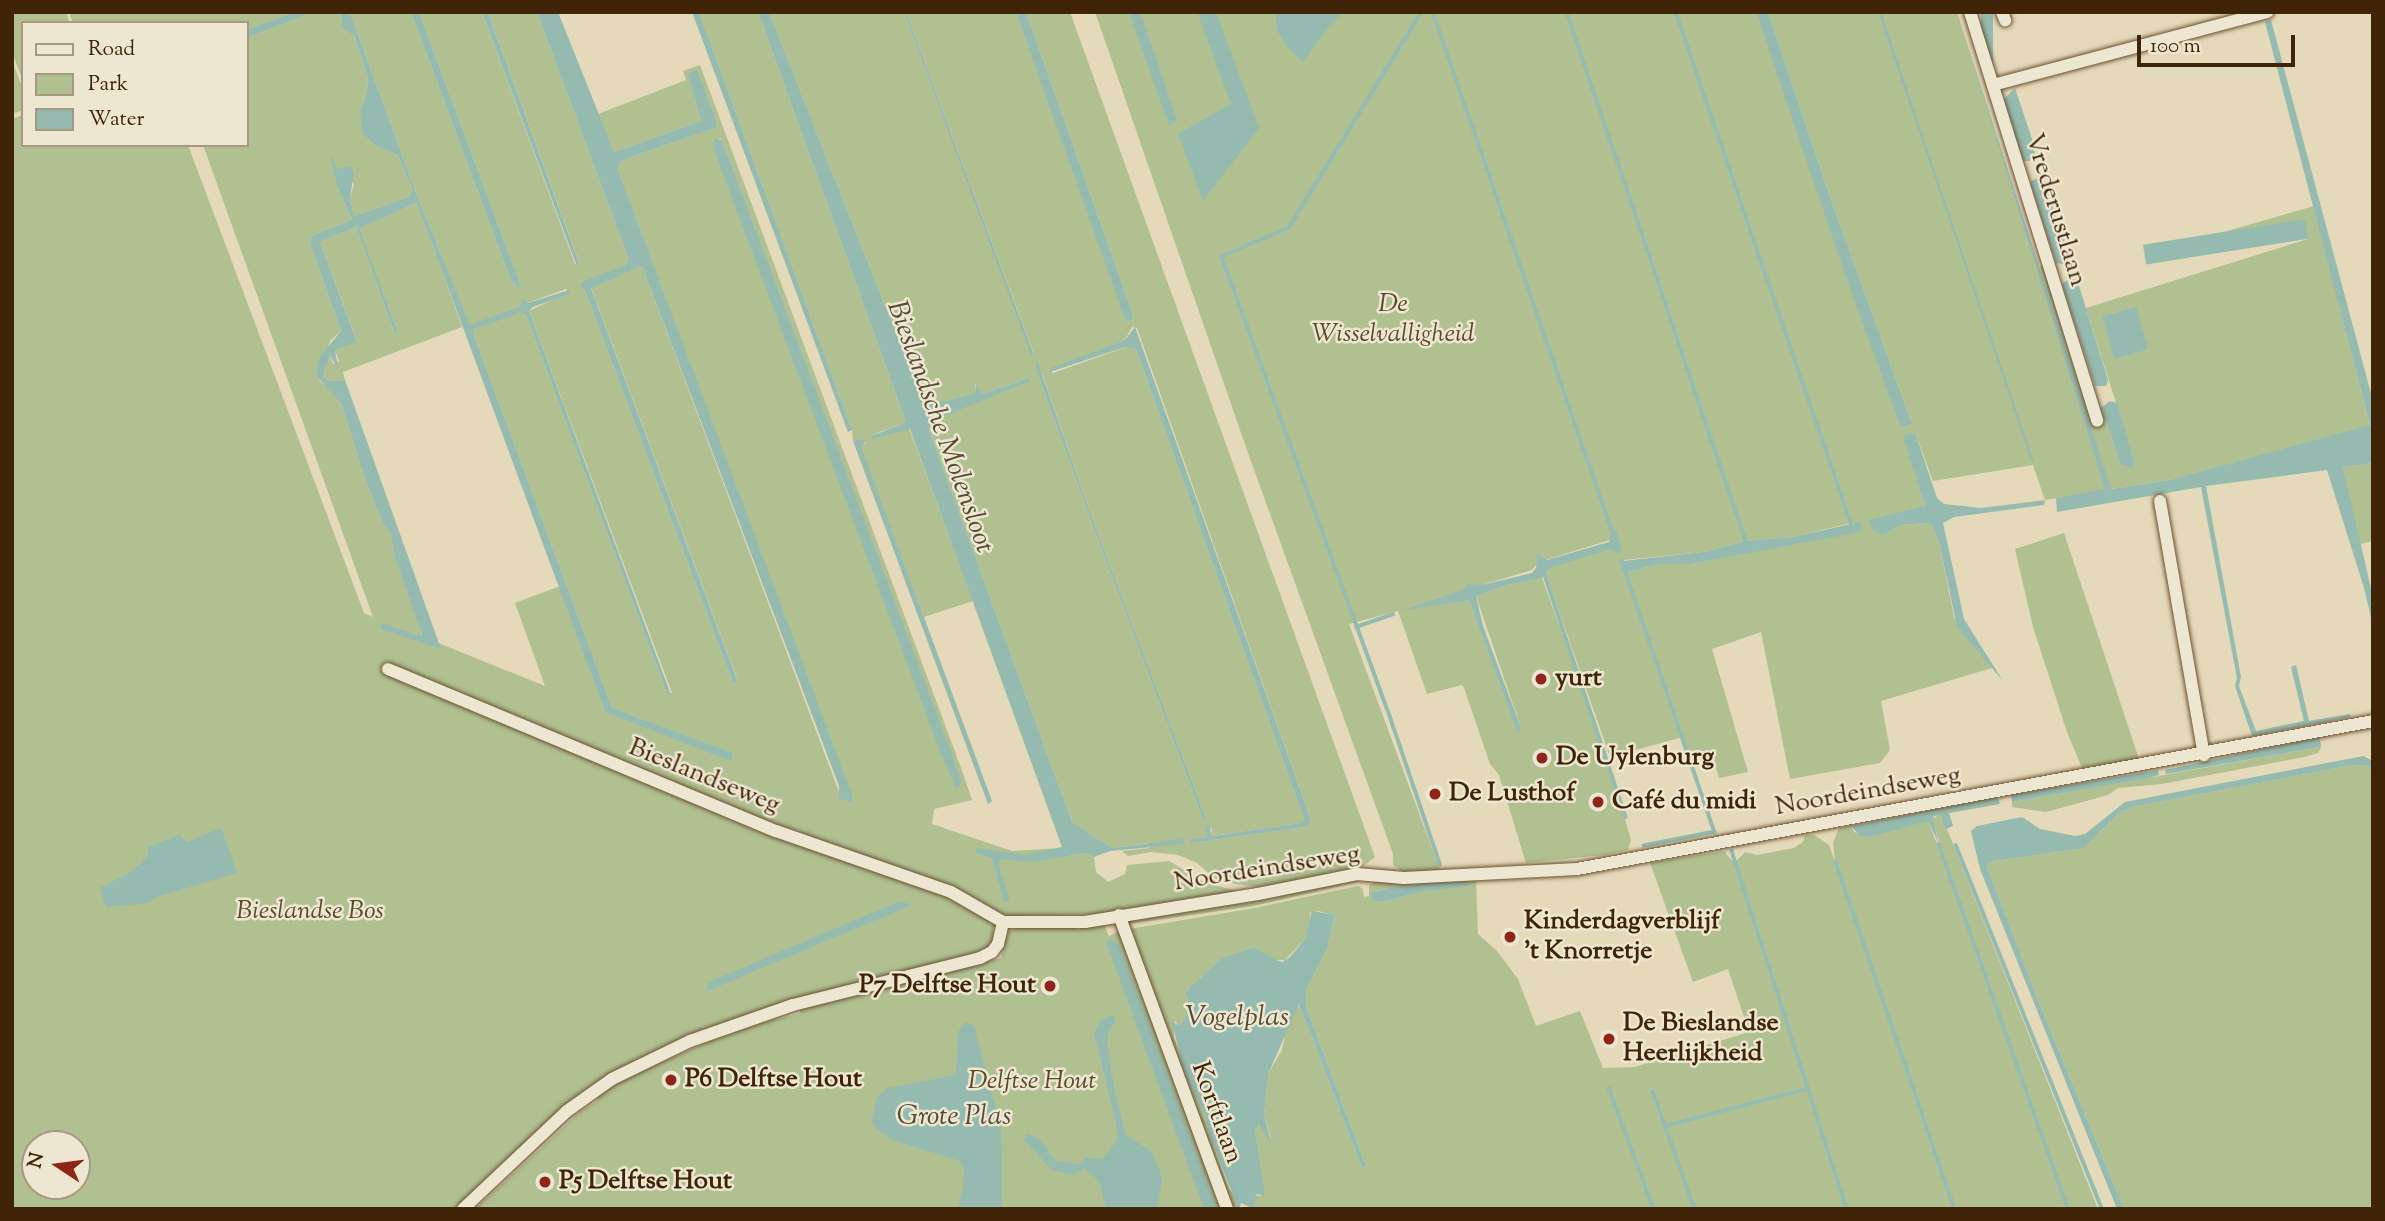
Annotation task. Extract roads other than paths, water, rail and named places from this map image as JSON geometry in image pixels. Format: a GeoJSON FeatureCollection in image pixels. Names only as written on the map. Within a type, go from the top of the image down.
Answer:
{"type":"FeatureCollection","features":[{"type":"Feature","properties":{"kind":"street","name":"Vrederustlaan"},"geometry":{"type":"LineString","coordinates":[[1970,12],[2097,421]]}},
{"type":"Feature","properties":{"kind":"street"},"geometry":{"type":"LineString","coordinates":[[1993,85],[2267,12]]}},
{"type":"Feature","properties":{"kind":"street"},"geometry":{"type":"LineString","coordinates":[[2160,501],[2204,754]]}},
{"type":"Feature","properties":{"kind":"street","name":"Bieslandseweg"},"geometry":{"type":"LineString","coordinates":[[388,669],[776,831],[951,892],[1003,922]]}},
{"type":"Feature","properties":{"kind":"street","name":"Noordeindseweg"},"geometry":{"type":"LineString","coordinates":[[1003,922],[1073,923],[1258,894],[1349,875],[1404,878],[1438,874],[1567,871],[2373,721]]}},
{"type":"Feature","properties":{"kind":"street","name":"Korftlaan"},"geometry":{"type":"LineString","coordinates":[[1119,915],[1227,1209]]}},
{"type":"Feature","properties":{"kind":"street"},"geometry":{"type":"LineString","coordinates":[[463,1209],[568,1111],[612,1079],[691,1041],[793,1005],[980,958],[992,952],[998,944],[1003,922]]}},
{"type":"Feature","properties":{"kind":"water"},"geometry":{"type":"Polygon","coordinates":[[[294,12],[313,12],[248,38],[248,30],[294,12]]]}},
{"type":"Feature","properties":{"kind":"water"},"geometry":{"type":"Polygon","coordinates":[[[340,12],[350,12],[414,188],[470,325],[521,306],[521,298],[528,303],[569,290],[569,294],[533,307],[529,311],[671,695],[667,694],[526,315],[522,312],[473,330],[473,333],[612,708],[733,753],[731,761],[605,712],[417,203],[359,228],[398,333],[395,334],[356,227],[320,242],[357,342],[335,350],[338,368],[330,356],[323,374],[328,381],[345,380],[441,649],[381,629],[382,623],[420,636],[422,634],[395,557],[390,531],[383,524],[364,476],[341,403],[316,376],[319,358],[341,331],[310,243],[313,235],[352,220],[337,186],[331,157],[334,158],[337,169],[351,166],[354,173],[350,198],[354,216],[409,197],[413,191],[398,155],[378,147],[363,134],[360,111],[368,78],[354,35],[343,29],[340,12]]]}},
{"type":"Feature","properties":{"kind":"water"},"geometry":{"type":"Polygon","coordinates":[[[411,12],[419,12],[520,284],[518,288],[510,278],[411,12]]]}},
{"type":"Feature","properties":{"kind":"water"},"geometry":{"type":"Polygon","coordinates":[[[482,12],[488,12],[579,263],[576,264],[482,12]]]}},
{"type":"Feature","properties":{"kind":"water"},"geometry":{"type":"Polygon","coordinates":[[[537,12],[558,12],[614,152],[701,121],[688,74],[697,70],[717,124],[715,128],[628,158],[620,163],[618,170],[852,795],[852,803],[839,798],[839,786],[642,266],[591,288],[738,682],[733,683],[585,291],[580,286],[582,282],[626,265],[628,257],[537,12]]]}},
{"type":"Feature","properties":{"kind":"water"},"geometry":{"type":"Polygon","coordinates":[[[692,12],[699,12],[852,430],[848,432],[692,12]]]}},
{"type":"Feature","properties":{"kind":"water"},"geometry":{"type":"Polygon","coordinates":[[[758,12],[769,12],[919,392],[927,403],[934,404],[975,393],[976,384],[982,394],[1028,378],[1030,381],[932,421],[929,430],[1072,822],[1112,848],[1183,839],[1184,844],[1110,851],[1094,857],[1087,853],[1032,862],[1000,859],[999,868],[1010,900],[1004,902],[992,858],[975,853],[977,848],[1025,855],[1062,847],[910,429],[872,439],[872,436],[904,423],[905,419],[758,12]]]}},
{"type":"Feature","properties":{"kind":"water"},"geometry":{"type":"Polygon","coordinates":[[[906,12],[1034,355],[1031,355],[906,12]]]}},
{"type":"Feature","properties":{"kind":"water"},"geometry":{"type":"Polygon","coordinates":[[[1016,12],[1026,12],[1133,315],[1130,321],[1125,319],[1016,12]]]}},
{"type":"Feature","properties":{"kind":"water"},"geometry":{"type":"Polygon","coordinates":[[[1129,12],[1140,12],[1177,122],[1169,125],[1129,12]]]}},
{"type":"Feature","properties":{"kind":"water"},"geometry":{"type":"Polygon","coordinates":[[[1197,12],[1216,12],[1259,128],[1203,201],[1178,134],[1231,104],[1197,12]]]}},
{"type":"Feature","properties":{"kind":"water"},"geometry":{"type":"Polygon","coordinates":[[[1275,12],[1343,12],[1327,28],[1303,62],[1287,47],[1277,30],[1275,12]]]}},
{"type":"Feature","properties":{"kind":"water"},"geometry":{"type":"Polygon","coordinates":[[[1756,12],[1768,12],[1830,197],[1912,424],[1901,428],[1847,280],[1756,12]]]}},
{"type":"Feature","properties":{"kind":"water"},"geometry":{"type":"Polygon","coordinates":[[[1878,12],[1881,12],[2034,462],[2032,463],[1878,12]]]}},
{"type":"Feature","properties":{"kind":"water"},"geometry":{"type":"Polygon","coordinates":[[[1957,12],[2111,489],[2169,480],[2370,425],[2265,22],[2271,20],[2373,401],[2373,463],[2343,467],[2373,597],[2373,626],[2364,588],[2327,470],[2206,486],[2241,677],[2239,686],[2256,731],[2304,721],[2291,667],[2296,665],[2309,721],[2350,714],[2351,717],[2252,736],[2235,686],[2237,678],[2201,487],[2057,512],[2056,498],[2105,489],[1957,12]]]}},
{"type":"Feature","properties":{"kind":"water"},"geometry":{"type":"Polygon","coordinates":[[[1981,12],[1993,12],[1993,71],[1981,71],[1981,12]]]}},
{"type":"Feature","properties":{"kind":"water"},"geometry":{"type":"Polygon","coordinates":[[[2015,88],[2034,145],[2035,156],[2029,161],[2023,161],[2004,99],[2015,88]]]}},
{"type":"Feature","properties":{"kind":"water"},"geometry":{"type":"Polygon","coordinates":[[[715,139],[722,140],[953,757],[961,781],[959,787],[955,786],[940,751],[713,148],[715,139]]]}},
{"type":"Feature","properties":{"kind":"water"},"geometry":{"type":"Polygon","coordinates":[[[2039,177],[2043,178],[2072,262],[2067,265],[2056,263],[2030,182],[2039,177]]]}},
{"type":"Feature","properties":{"kind":"water"},"geometry":{"type":"Polygon","coordinates":[[[2305,219],[2308,239],[2146,264],[2143,245],[2305,219]]]}},
{"type":"Feature","properties":{"kind":"water"},"geometry":{"type":"Polygon","coordinates":[[[2069,279],[2077,279],[2108,380],[2106,386],[2095,386],[2062,284],[2069,279]]]}},
{"type":"Feature","properties":{"kind":"water"},"geometry":{"type":"Polygon","coordinates":[[[2136,307],[2148,349],[2114,359],[2102,317],[2136,307]]]}},
{"type":"Feature","properties":{"kind":"water"},"geometry":{"type":"Polygon","coordinates":[[[1135,327],[1310,817],[1309,824],[1305,827],[1191,843],[1190,839],[1207,837],[1208,825],[1213,836],[1301,823],[1304,819],[1136,349],[1125,347],[1050,372],[1051,368],[1125,340],[1135,327]]]}},
{"type":"Feature","properties":{"kind":"water"},"geometry":{"type":"Polygon","coordinates":[[[1038,363],[1093,520],[1206,819],[1203,819],[1091,521],[1039,377],[1035,364],[1038,363]]]}},
{"type":"Feature","properties":{"kind":"water"},"geometry":{"type":"Polygon","coordinates":[[[2110,401],[2117,403],[2134,460],[2132,468],[2120,464],[2102,407],[2110,401]]]}},
{"type":"Feature","properties":{"kind":"water"},"geometry":{"type":"Polygon","coordinates":[[[1915,432],[1937,498],[1944,504],[1981,508],[2045,500],[2044,505],[1954,517],[1943,523],[1964,619],[2003,681],[1957,627],[1940,546],[1932,525],[1901,525],[1883,535],[1872,530],[1869,520],[1925,506],[1903,436],[1915,432]]]}},
{"type":"Feature","properties":{"kind":"water"},"geometry":{"type":"Polygon","coordinates":[[[853,441],[866,441],[861,447],[992,801],[988,804],[853,441]]]}},
{"type":"Feature","properties":{"kind":"water"},"geometry":{"type":"Polygon","coordinates":[[[1860,522],[1862,531],[1850,534],[1691,564],[1661,564],[1627,572],[1623,561],[1704,552],[1746,541],[1792,537],[1860,522]]]}},
{"type":"Feature","properties":{"kind":"water"},"geometry":{"type":"Polygon","coordinates":[[[1616,531],[1622,551],[1617,553],[1610,549],[1551,568],[1542,578],[1507,585],[1476,596],[1483,626],[1521,728],[1518,734],[1469,600],[1400,611],[1463,590],[1467,584],[1482,585],[1532,573],[1536,568],[1537,553],[1547,560],[1609,542],[1611,533],[1616,531]]]}},
{"type":"Feature","properties":{"kind":"water"},"geometry":{"type":"Polygon","coordinates":[[[2320,737],[2321,747],[2166,774],[2165,770],[2320,737]]]}},
{"type":"Feature","properties":{"kind":"water"},"geometry":{"type":"Polygon","coordinates":[[[2363,756],[2373,761],[2373,771],[2368,766],[2353,765],[2133,807],[2120,812],[2084,848],[1989,862],[1987,867],[2038,1000],[2124,1209],[2117,1209],[1980,869],[1971,831],[1977,826],[2022,817],[2040,829],[2075,836],[2085,834],[2125,802],[2363,756]]]}},
{"type":"Feature","properties":{"kind":"water"},"geometry":{"type":"Polygon","coordinates":[[[2158,770],[2159,775],[2148,778],[2012,802],[2011,795],[2158,770]]]}},
{"type":"Feature","properties":{"kind":"water"},"geometry":{"type":"Polygon","coordinates":[[[1998,797],[2000,804],[1949,813],[1953,826],[1946,829],[1941,815],[1934,816],[1939,844],[1928,821],[1870,837],[1860,836],[1851,826],[1998,797]]]}},
{"type":"Feature","properties":{"kind":"water"},"geometry":{"type":"Polygon","coordinates":[[[221,828],[237,873],[157,897],[149,903],[106,907],[100,888],[131,872],[148,856],[148,847],[179,835],[187,842],[221,828]]]}},
{"type":"Feature","properties":{"kind":"water"},"geometry":{"type":"Polygon","coordinates":[[[1468,880],[1468,886],[1420,892],[1383,902],[1372,900],[1370,893],[1404,885],[1468,880]]]}},
{"type":"Feature","properties":{"kind":"water"},"geometry":{"type":"Polygon","coordinates":[[[900,901],[912,905],[705,992],[709,982],[900,901]]]}},
{"type":"Feature","properties":{"kind":"water","name":"Vogelplas"},"geometry":{"type":"Polygon","coordinates":[[[1312,911],[1335,915],[1327,949],[1306,990],[1306,1007],[1366,1166],[1362,1168],[1299,1004],[1269,1072],[1264,1113],[1271,1143],[1259,1125],[1255,1130],[1265,1196],[1256,1194],[1254,1209],[1241,1203],[1239,1209],[1209,1134],[1205,1114],[1186,1076],[1172,1022],[1179,1025],[1185,1019],[1188,998],[1185,994],[1222,958],[1254,947],[1282,962],[1290,957],[1305,939],[1312,911]]]}},
{"type":"Feature","properties":{"kind":"water"},"geometry":{"type":"Polygon","coordinates":[[[1111,939],[1119,945],[1217,1209],[1204,1209],[1106,942],[1111,939]]]}},
{"type":"Feature","properties":{"kind":"water","name":"Grote Plas"},"geometry":{"type":"Polygon","coordinates":[[[1113,1015],[1116,1022],[1109,1029],[1107,1042],[1115,1092],[1126,1135],[1151,1151],[1160,1171],[1162,1182],[1157,1209],[1106,1209],[1099,1181],[1084,1168],[1073,1175],[1052,1170],[1024,1140],[1027,1134],[1032,1135],[1042,1142],[1056,1161],[1078,1164],[1083,1163],[1085,1157],[1102,1160],[1115,1143],[1118,1136],[1115,1119],[1094,1033],[1100,1021],[1113,1015]]]}},
{"type":"Feature","properties":{"kind":"water","name":"Grote Plas"},"geometry":{"type":"Polygon","coordinates":[[[965,1022],[974,1026],[1001,1127],[1002,1209],[958,1209],[964,1169],[960,1161],[893,1140],[875,1128],[872,1119],[877,1097],[888,1088],[956,1075],[958,1032],[965,1022]]]}},
{"type":"Feature","properties":{"kind":"waterway"},"geometry":{"type":"LineString","coordinates":[[1422,12],[1289,228],[1222,257],[1388,710],[1440,864]]}},
{"type":"Feature","properties":{"kind":"waterway"},"geometry":{"type":"LineString","coordinates":[[1433,12],[1614,536]]}},
{"type":"Feature","properties":{"kind":"waterway"},"geometry":{"type":"LineString","coordinates":[[1567,12],[1746,541]]}},
{"type":"Feature","properties":{"kind":"waterway"},"geometry":{"type":"LineString","coordinates":[[1676,12],[1851,523]]}},
{"type":"Feature","properties":{"kind":"waterway"},"geometry":{"type":"LineString","coordinates":[[1622,561],[1715,832],[1644,846]]}},
{"type":"Feature","properties":{"kind":"waterway"},"geometry":{"type":"LineString","coordinates":[[1545,575],[1626,817]]}},
{"type":"Feature","properties":{"kind":"waterway"},"geometry":{"type":"LineString","coordinates":[[1356,627],[1393,614]]}},
{"type":"Feature","properties":{"kind":"waterway"},"geometry":{"type":"LineString","coordinates":[[1939,844],[2068,1209]]}},
{"type":"Feature","properties":{"kind":"waterway"},"geometry":{"type":"LineString","coordinates":[[1956,845],[2102,1209]]}},
{"type":"Feature","properties":{"kind":"waterway"},"geometry":{"type":"LineString","coordinates":[[1732,851],[1847,1209]]}},
{"type":"Feature","properties":{"kind":"waterway"},"geometry":{"type":"LineString","coordinates":[[1836,862],[1955,1209]]}},
{"type":"Feature","properties":{"kind":"waterway"},"geometry":{"type":"LineString","coordinates":[[1609,1088],[1654,1209]]}},
{"type":"Feature","properties":{"kind":"waterway"},"geometry":{"type":"LineString","coordinates":[[1665,1126],[1807,1089]]}},
{"type":"Feature","properties":{"kind":"waterway"},"geometry":{"type":"LineString","coordinates":[[1653,1091],[1695,1209]]}},
{"type":"Feature","properties":{"kind":"place","name":"yurt"},"geometry":{"type":"Point","coordinates":[1541,679]}},
{"type":"Feature","properties":{"kind":"place","name":"De Uylenburg"},"geometry":{"type":"Point","coordinates":[1542,758]}},
{"type":"Feature","properties":{"kind":"place","name":"De Lusthof"},"geometry":{"type":"Point","coordinates":[1435,794]}},
{"type":"Feature","properties":{"kind":"place","name":"Café du midi"},"geometry":{"type":"Point","coordinates":[1598,802]}},
{"type":"Feature","properties":{"kind":"place","name":"Kinderdagverblijf 't Knorretje"},"geometry":{"type":"Point","coordinates":[1510,937]}},
{"type":"Feature","properties":{"kind":"place","name":"P7 Delftse Hout"},"geometry":{"type":"Point","coordinates":[1050,986]}},
{"type":"Feature","properties":{"kind":"place","name":"De Bieslandse Heerlijkheid"},"geometry":{"type":"Point","coordinates":[1609,1039]}},
{"type":"Feature","properties":{"kind":"place","name":"P6 Delftse Hout"},"geometry":{"type":"Point","coordinates":[671,1080]}},
{"type":"Feature","properties":{"kind":"place","name":"P5 Delftse Hout"},"geometry":{"type":"Point","coordinates":[545,1182]}},
{"type":"Feature","properties":{"kind":"park label","name":"De Wisselvalligheid"},"geometry":{"type":"Point","coordinates":[1393,320]}},
{"type":"Feature","properties":{"kind":"park label","name":"Bieslandse Bos"},"geometry":{"type":"Point","coordinates":[310,912]}},
{"type":"Feature","properties":{"kind":"park label","name":"Delftse Hout"},"geometry":{"type":"Point","coordinates":[1032,1082]}},
{"type":"Feature","properties":{"kind":"water label","name":"Bieslandsche Molensloot"},"geometry":{"type":"Point","coordinates":[940,427]}}]}
